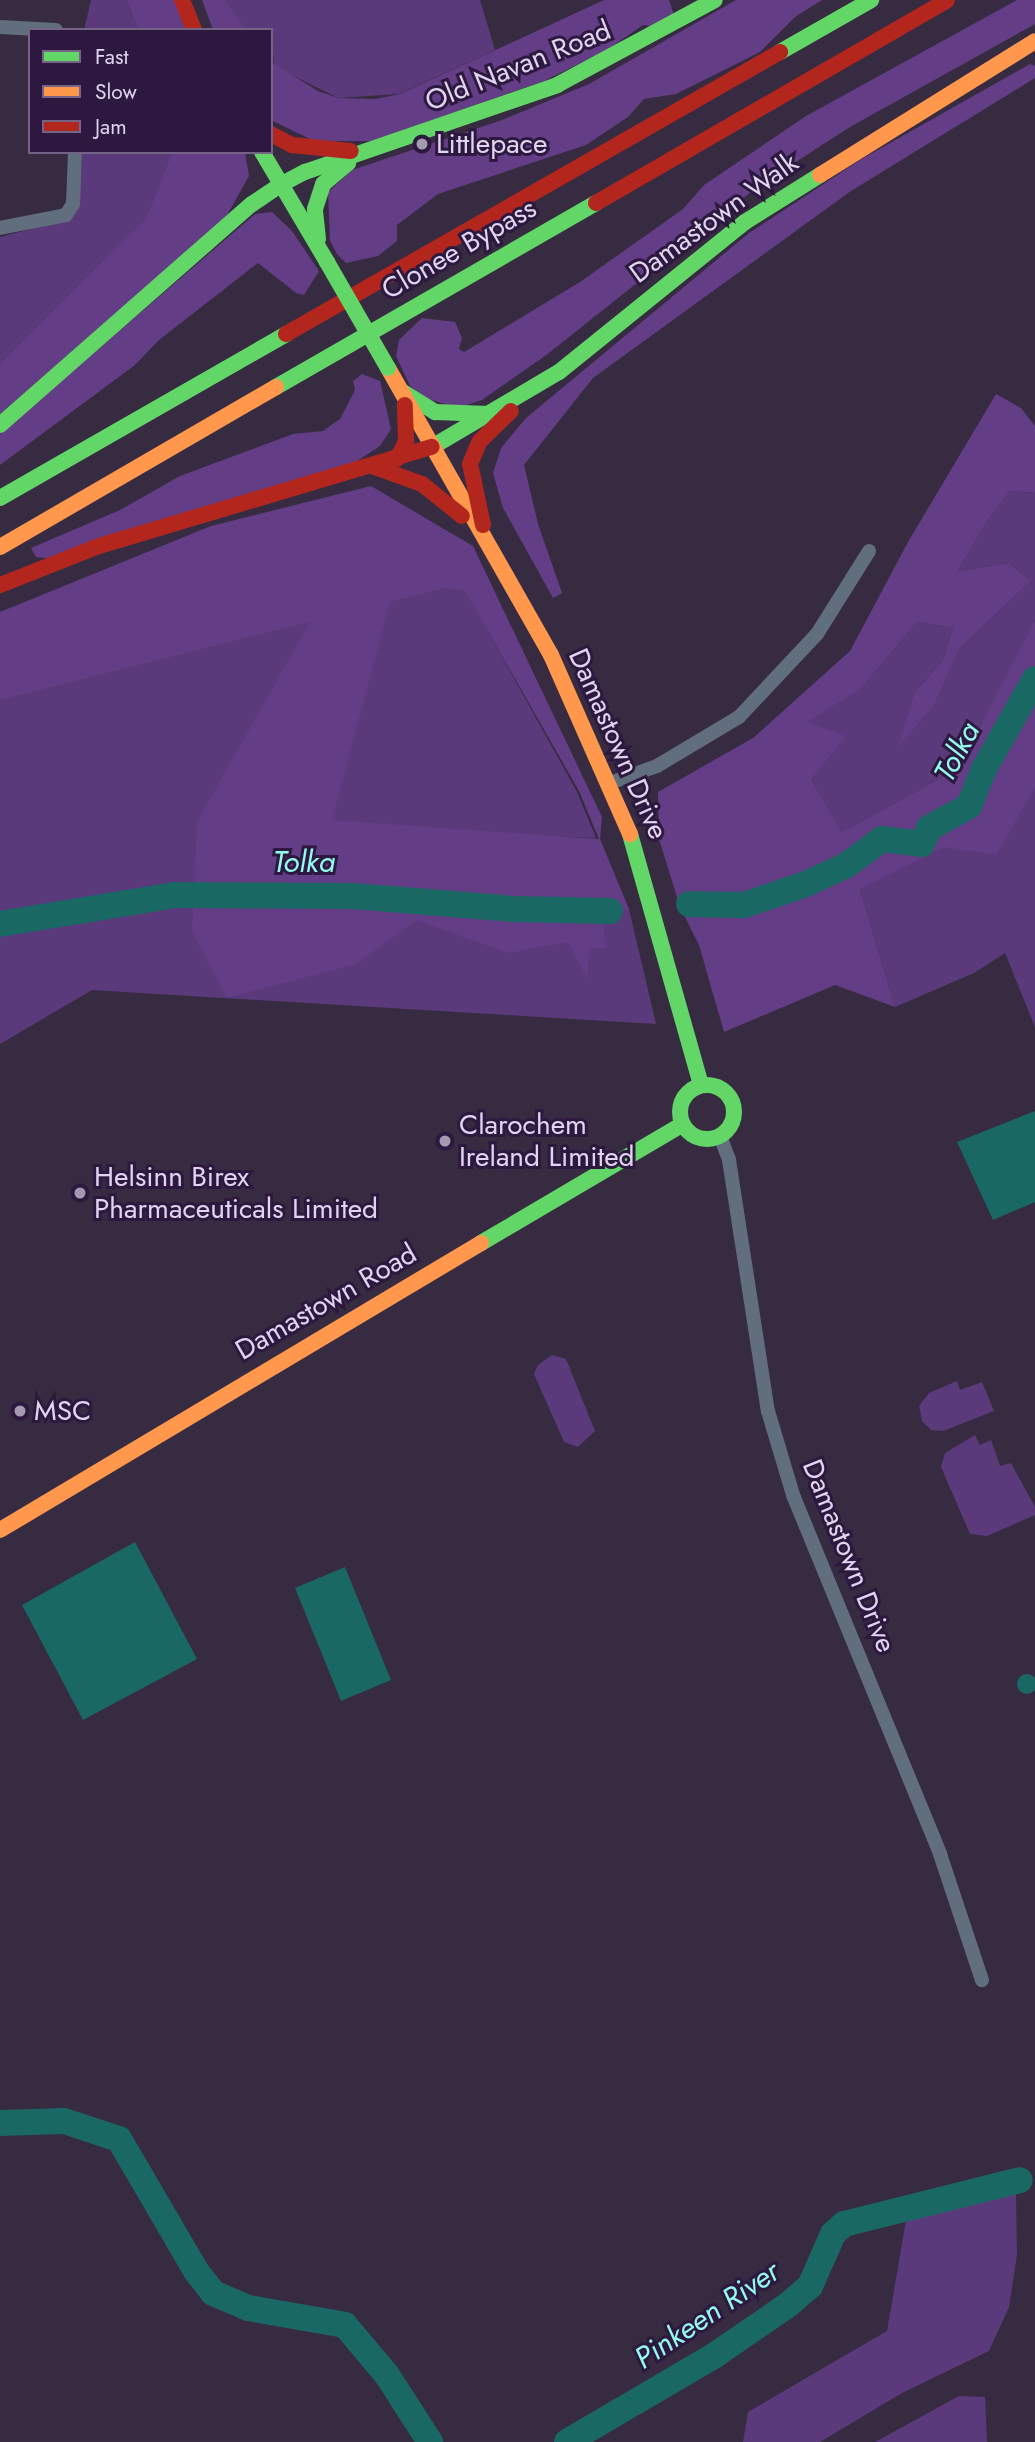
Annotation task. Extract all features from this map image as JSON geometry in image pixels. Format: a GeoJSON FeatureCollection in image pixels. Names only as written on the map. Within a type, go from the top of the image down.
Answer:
{"type":"FeatureCollection","features":[{"type":"Feature","properties":{"kind":"main road"},"geometry":{"type":"LineString","coordinates":[[182,0],[193,28]]}},
{"type":"Feature","properties":{"kind":"main road","name":"Old Navan Road"},"geometry":{"type":"LineString","coordinates":[[0,425],[252,204],[282,184],[373,149],[557,85],[611,60],[715,0]]}},
{"type":"Feature","properties":{"kind":"main road","name":"Clonee Bypass"},"geometry":{"type":"LineString","coordinates":[[0,498],[871,0]]}},
{"type":"Feature","properties":{"kind":"main road","name":"Clonee Bypass"},"geometry":{"type":"LineString","coordinates":[[0,547],[947,0]]}},
{"type":"Feature","properties":{"kind":"main road","name":"Damastown Walk"},"geometry":{"type":"LineString","coordinates":[[0,585],[99,545],[432,447],[559,372],[745,222],[1035,41]]}},
{"type":"Feature","properties":{"kind":"main road","name":"Old Navan Road"},"geometry":{"type":"LineString","coordinates":[[273,136],[292,145],[331,152],[373,149]]}},
{"type":"Feature","properties":{"kind":"main road"},"geometry":{"type":"LineString","coordinates":[[319,247],[315,209],[323,184],[341,167],[373,149]]}},
{"type":"Feature","properties":{"kind":"main road","name":"Damastown Drive"},"geometry":{"type":"LineString","coordinates":[[263,154],[551,655],[610,783],[642,864],[701,1085]]}},
{"type":"Feature","properties":{"kind":"main road"},"geometry":{"type":"LineString","coordinates":[[488,546],[470,478],[475,450],[495,425],[559,372]]}},
{"type":"Feature","properties":{"kind":"main road"},"geometry":{"type":"LineString","coordinates":[[401,392],[435,412],[489,414]]}},
{"type":"Feature","properties":{"kind":"main road"},"geometry":{"type":"LineString","coordinates":[[397,459],[408,426],[401,392]]}},
{"type":"Feature","properties":{"kind":"main road"},"geometry":{"type":"LineString","coordinates":[[372,466],[395,471],[438,493],[488,546]]}},
{"type":"Feature","properties":{"kind":"main road"},"geometry":{"type":"LineString","coordinates":[[701,1085],[716,1086],[733,1101],[731,1125],[720,1136],[694,1136],[683,1124],[682,1100],[701,1085]]}},
{"type":"Feature","properties":{"kind":"main road","name":"Damastown Road"},"geometry":{"type":"LineString","coordinates":[[0,1530],[132,1447],[683,1124]]}},
{"type":"Feature","properties":{"kind":"street"},"geometry":{"type":"LineString","coordinates":[[0,27],[28,28]]}},
{"type":"Feature","properties":{"kind":"street"},"geometry":{"type":"LineString","coordinates":[[0,228],[66,215],[73,204],[75,154]]}},
{"type":"Feature","properties":{"kind":"street"},"geometry":{"type":"LineString","coordinates":[[610,783],[657,766],[739,717],[817,634],[869,551]]}},
{"type":"Feature","properties":{"kind":"street","name":"Damastown Drive"},"geometry":{"type":"LineString","coordinates":[[720,1136],[729,1160],[768,1411],[793,1495],[940,1854],[982,1980]]}},
{"type":"Feature","properties":{"kind":"shaded area"},"geometry":{"type":"Polygon","coordinates":[[[91,0],[127,0],[137,28],[84,28],[91,0]]]}},
{"type":"Feature","properties":{"kind":"shaded area"},"geometry":{"type":"Polygon","coordinates":[[[127,0],[175,0],[188,28],[137,28],[127,0]]]}},
{"type":"Feature","properties":{"kind":"shaded area"},"geometry":{"type":"Polygon","coordinates":[[[202,0],[225,0],[246,28],[212,28],[202,0]]]}},
{"type":"Feature","properties":{"kind":"shaded area"},"geometry":{"type":"Polygon","coordinates":[[[225,0],[480,0],[495,50],[399,94],[338,98],[274,66],[273,28],[246,28],[225,0]]]}},
{"type":"Feature","properties":{"kind":"shaded area"},"geometry":{"type":"Polygon","coordinates":[[[604,0],[669,0],[674,15],[657,27],[643,25],[607,50],[544,81],[372,141],[314,141],[273,121],[273,63],[318,91],[338,98],[375,99],[400,94],[604,0]]]}},
{"type":"Feature","properties":{"kind":"shaded area"},"geometry":{"type":"Polygon","coordinates":[[[736,0],[822,0],[795,17],[760,52],[676,94],[644,99],[628,117],[586,145],[438,194],[397,225],[397,241],[378,256],[346,263],[337,254],[330,241],[328,192],[352,170],[502,120],[589,84],[736,0]]]}},
{"type":"Feature","properties":{"kind":"shaded area"},"geometry":{"type":"Polygon","coordinates":[[[1017,0],[1035,0],[1035,24],[850,127],[760,185],[549,353],[482,400],[458,408],[428,399],[410,386],[396,356],[399,340],[422,318],[455,322],[462,338],[459,349],[464,352],[580,282],[683,209],[704,185],[806,116],[1017,0]]]}},
{"type":"Feature","properties":{"kind":"shaded area"},"geometry":{"type":"Polygon","coordinates":[[[1030,64],[1035,66],[1035,78],[851,191],[593,378],[524,465],[538,524],[562,593],[553,598],[503,508],[493,473],[501,448],[526,418],[749,233],[860,160],[1030,64]]]}},
{"type":"Feature","properties":{"kind":"shaded area"},"geometry":{"type":"Polygon","coordinates":[[[82,154],[171,154],[146,218],[0,363],[0,237],[70,219],[81,181],[82,154]]]}},
{"type":"Feature","properties":{"kind":"shaded area"},"geometry":{"type":"Polygon","coordinates":[[[171,154],[245,154],[249,176],[226,217],[0,414],[0,363],[146,218],[171,154]]]}},
{"type":"Feature","properties":{"kind":"shaded area"},"geometry":{"type":"Polygon","coordinates":[[[272,212],[292,231],[319,271],[304,295],[296,293],[258,263],[159,340],[135,365],[0,465],[0,434],[255,214],[272,212]]]}},
{"type":"Feature","properties":{"kind":"shaded area"},"geometry":{"type":"Polygon","coordinates":[[[362,374],[380,381],[391,429],[380,446],[354,463],[52,559],[36,557],[31,548],[120,510],[180,476],[293,434],[323,431],[340,419],[355,390],[353,381],[362,374]]]}},
{"type":"Feature","properties":{"kind":"shaded area"},"geometry":{"type":"Polygon","coordinates":[[[996,394],[1021,408],[1035,426],[1035,493],[1010,491],[985,524],[958,571],[1009,563],[1031,581],[960,648],[934,706],[898,746],[914,693],[943,660],[953,628],[917,622],[860,690],[807,722],[846,736],[811,779],[842,832],[959,768],[1035,620],[1035,787],[996,855],[944,847],[860,889],[895,1007],[835,985],[724,1032],[699,945],[680,907],[659,839],[658,792],[753,738],[850,651],[908,542],[996,394]]]}},
{"type":"Feature","properties":{"kind":"shaded area"},"geometry":{"type":"Polygon","coordinates":[[[371,486],[473,546],[602,817],[600,839],[629,909],[615,911],[603,926],[607,948],[590,948],[587,978],[568,942],[508,953],[417,920],[356,964],[227,998],[192,931],[197,822],[310,622],[0,700],[0,612],[211,526],[371,486]],[[446,588],[390,602],[332,820],[599,839],[579,791],[465,591],[446,588]]]}},
{"type":"Feature","properties":{"kind":"shaded area"},"geometry":{"type":"Polygon","coordinates":[[[1010,491],[1035,493],[1035,620],[1029,635],[959,768],[842,832],[811,779],[806,722],[860,690],[917,622],[953,628],[943,660],[914,693],[899,744],[934,706],[960,648],[1031,581],[1009,563],[958,571],[985,524],[1010,491]]]}},
{"type":"Feature","properties":{"kind":"shaded area"},"geometry":{"type":"Polygon","coordinates":[[[438,541],[577,792],[596,838],[285,824],[212,880],[0,915],[0,645],[438,541]]]}},
{"type":"Feature","properties":{"kind":"shaded area"},"geometry":{"type":"Polygon","coordinates":[[[1035,700],[1035,1027],[1005,953],[974,973],[895,1007],[860,889],[1035,700]]]}},
{"type":"Feature","properties":{"kind":"shaded area"},"geometry":{"type":"Polygon","coordinates":[[[206,904],[629,909],[656,1024],[92,990],[0,1044],[0,931],[43,927],[78,914],[206,904]]]}},
{"type":"Feature","properties":{"kind":"shaded area"},"geometry":{"type":"Polygon","coordinates":[[[1035,1111],[1035,1202],[993,1220],[957,1142],[1035,1111]]]}},
{"type":"Feature","properties":{"kind":"shaded area"},"geometry":{"type":"Polygon","coordinates":[[[552,1355],[566,1359],[595,1431],[578,1447],[564,1442],[534,1374],[538,1365],[552,1355]]]}},
{"type":"Feature","properties":{"kind":"shaded area"},"geometry":{"type":"Polygon","coordinates":[[[957,1381],[960,1390],[982,1382],[994,1411],[943,1431],[931,1430],[922,1421],[919,1406],[929,1393],[957,1381]]]}},
{"type":"Feature","properties":{"kind":"shaded area"},"geometry":{"type":"Polygon","coordinates":[[[975,1435],[980,1445],[991,1440],[1000,1466],[1011,1463],[1035,1507],[1035,1515],[987,1536],[970,1534],[941,1467],[945,1453],[975,1435]]]}},
{"type":"Feature","properties":{"kind":"shaded area"},"geometry":{"type":"Polygon","coordinates":[[[135,1542],[197,1659],[83,1720],[22,1605],[135,1542]]]}},
{"type":"Feature","properties":{"kind":"shaded area"},"geometry":{"type":"Polygon","coordinates":[[[345,1567],[391,1680],[341,1701],[295,1588],[345,1567]]]}},
{"type":"Feature","properties":{"kind":"shaded area"},"geometry":{"type":"Polygon","coordinates":[[[1027,1674],[1034,1677],[1034,1691],[1027,1694],[1020,1691],[1017,1684],[1020,1677],[1027,1674]]]}},
{"type":"Feature","properties":{"kind":"shaded area"},"geometry":{"type":"Polygon","coordinates":[[[1016,2194],[1017,2255],[1009,2307],[989,2351],[902,2393],[820,2442],[743,2442],[748,2412],[887,2331],[906,2220],[1016,2194]]]}},
{"type":"Feature","properties":{"kind":"shaded area"},"geometry":{"type":"Polygon","coordinates":[[[959,2396],[985,2397],[987,2442],[875,2442],[959,2396]]]}},
{"type":"Feature","properties":{"kind":"waterway","name":"Tolka"},"geometry":{"type":"LineString","coordinates":[[689,904],[744,905],[806,884],[847,865],[882,839],[922,844],[929,828],[969,806],[984,769],[1035,679]]}},
{"type":"Feature","properties":{"kind":"waterway","name":"Tolka"},"geometry":{"type":"LineString","coordinates":[[0,924],[175,895],[353,896],[514,909],[610,911]]}},
{"type":"Feature","properties":{"kind":"waterway","name":"Pinkeen River"},"geometry":{"type":"LineString","coordinates":[[0,2123],[64,2121],[119,2139],[196,2271],[213,2293],[248,2308],[345,2325],[387,2375],[430,2442]]}},
{"type":"Feature","properties":{"kind":"waterway","name":"Pinkeen River"},"geometry":{"type":"LineString","coordinates":[[567,2442],[715,2355],[788,2305],[810,2286],[833,2234],[844,2224],[1020,2180]]}},
{"type":"Feature","properties":{"kind":"traffic: fast"},"geometry":{"type":"LineString","coordinates":[[282,184],[305,172],[557,85],[715,0]]}},
{"type":"Feature","properties":{"kind":"traffic: fast"},"geometry":{"type":"LineString","coordinates":[[780,52],[871,0]]}},
{"type":"Feature","properties":{"kind":"traffic: fast"},"geometry":{"type":"LineString","coordinates":[[263,154],[327,262]]}},
{"type":"Feature","properties":{"kind":"traffic: fast"},"geometry":{"type":"LineString","coordinates":[[318,239],[315,209],[323,184],[348,163]]}},
{"type":"Feature","properties":{"kind":"traffic: fast"},"geometry":{"type":"LineString","coordinates":[[432,447],[559,372],[745,222],[820,175]]}},
{"type":"Feature","properties":{"kind":"traffic: fast"},"geometry":{"type":"LineString","coordinates":[[0,425],[252,204],[282,184]]}},
{"type":"Feature","properties":{"kind":"traffic: fast"},"geometry":{"type":"LineString","coordinates":[[276,387],[596,203]]}},
{"type":"Feature","properties":{"kind":"traffic: fast"},"geometry":{"type":"LineString","coordinates":[[327,262],[388,368]]}},
{"type":"Feature","properties":{"kind":"traffic: fast"},"geometry":{"type":"LineString","coordinates":[[0,498],[286,334]]}},
{"type":"Feature","properties":{"kind":"traffic: fast"},"geometry":{"type":"LineString","coordinates":[[403,392],[435,412],[489,414]]}},
{"type":"Feature","properties":{"kind":"traffic: fast"},"geometry":{"type":"LineString","coordinates":[[630,834],[701,1085]]}},
{"type":"Feature","properties":{"kind":"traffic: fast"},"geometry":{"type":"LineString","coordinates":[[707,1085],[726,1093],[734,1112],[726,1131],[707,1139],[688,1131],[680,1112],[688,1093],[707,1085]]}},
{"type":"Feature","properties":{"kind":"traffic: fast"},"geometry":{"type":"LineString","coordinates":[[481,1243],[683,1124]]}},
{"type":"Feature","properties":{"kind":"traffic: slow"},"geometry":{"type":"LineString","coordinates":[[820,175],[1035,41]]}},
{"type":"Feature","properties":{"kind":"traffic: slow"},"geometry":{"type":"LineString","coordinates":[[388,368],[551,655],[630,834]]}},
{"type":"Feature","properties":{"kind":"traffic: slow"},"geometry":{"type":"LineString","coordinates":[[0,547],[276,387]]}},
{"type":"Feature","properties":{"kind":"traffic: slow"},"geometry":{"type":"LineString","coordinates":[[0,1530],[481,1243]]}},
{"type":"Feature","properties":{"kind":"traffic: jam"},"geometry":{"type":"LineString","coordinates":[[182,0],[193,28]]}},
{"type":"Feature","properties":{"kind":"traffic: jam"},"geometry":{"type":"LineString","coordinates":[[596,203],[947,0]]}},
{"type":"Feature","properties":{"kind":"traffic: jam"},"geometry":{"type":"LineString","coordinates":[[286,334],[780,52]]}},
{"type":"Feature","properties":{"kind":"traffic: jam"},"geometry":{"type":"LineString","coordinates":[[273,135],[292,145],[351,151]]}},
{"type":"Feature","properties":{"kind":"traffic: jam"},"geometry":{"type":"LineString","coordinates":[[397,459],[406,441],[405,405]]}},
{"type":"Feature","properties":{"kind":"traffic: jam"},"geometry":{"type":"LineString","coordinates":[[483,525],[470,464],[480,441],[511,411]]}},
{"type":"Feature","properties":{"kind":"traffic: jam"},"geometry":{"type":"LineString","coordinates":[[0,585],[99,546],[432,447]]}},
{"type":"Feature","properties":{"kind":"traffic: jam"},"geometry":{"type":"LineString","coordinates":[[372,466],[422,484],[462,516]]}},
{"type":"Feature","properties":{"kind":"place","name":"Littlepace"},"geometry":{"type":"Point","coordinates":[422,144]}},
{"type":"Feature","properties":{"kind":"place","name":"Clarochem Ireland Limited"},"geometry":{"type":"Point","coordinates":[445,1141]}},
{"type":"Feature","properties":{"kind":"place","name":"Helsinn Birex Pharmaceuticals Limited"},"geometry":{"type":"Point","coordinates":[80,1193]}},
{"type":"Feature","properties":{"kind":"place","name":"MSC"},"geometry":{"type":"Point","coordinates":[20,1411]}}]}
